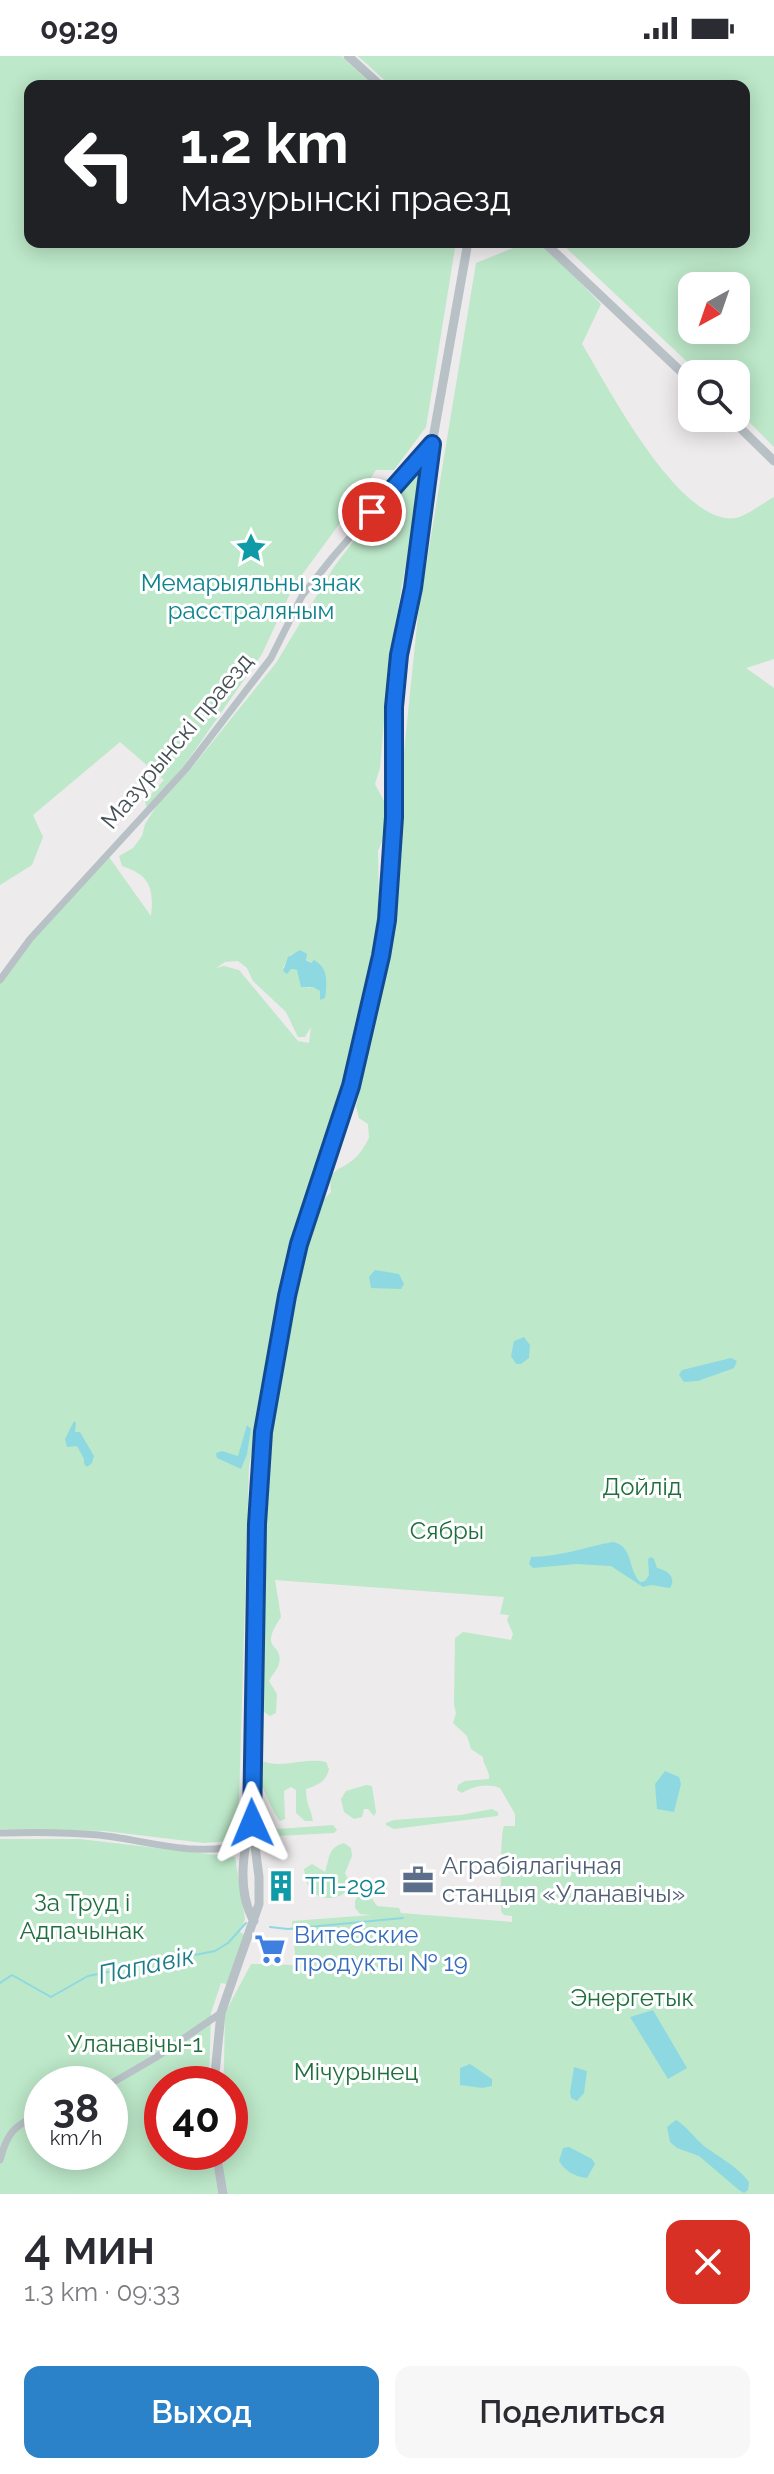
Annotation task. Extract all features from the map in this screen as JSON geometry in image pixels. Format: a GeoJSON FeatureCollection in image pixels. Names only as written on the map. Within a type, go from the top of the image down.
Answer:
{"type":"FeatureCollection","features":[{"type":"Feature","properties":{"kind":"street"},"geometry":{"type":"LineString","coordinates":[[348,56],[374,80]]}},
{"type":"Feature","properties":{"kind":"street"},"geometry":{"type":"LineString","coordinates":[[254,1921],[246,1907],[243,1882],[250,1843],[257,1524],[263,1432],[299,1244],[351,1086],[381,956],[387,920],[394,817],[394,707],[399,655],[413,588],[432,444],[467,248]]}},
{"type":"Feature","properties":{"kind":"street"},"geometry":{"type":"LineString","coordinates":[[550,248],[678,369]]}},
{"type":"Feature","properties":{"kind":"street"},"geometry":{"type":"LineString","coordinates":[[744,432],[774,461]]}},
{"type":"Feature","properties":{"kind":"street","name":"Мазурынскі праезд"},"geometry":{"type":"LineString","coordinates":[[0,980],[30,939],[186,769],[271,658],[302,596],[432,444]]}},
{"type":"Feature","properties":{"kind":"street"},"geometry":{"type":"LineString","coordinates":[[0,1833],[95,1835],[211,1850],[250,1843]]}},
{"type":"Feature","properties":{"kind":"street"},"geometry":{"type":"LineString","coordinates":[[216,2066],[221,2013],[259,1904],[259,1877],[250,1843]]}},
{"type":"Feature","properties":{"kind":"street"},"geometry":{"type":"LineString","coordinates":[[128,2072],[221,2013]]}},
{"type":"Feature","properties":{"kind":"street"},"geometry":{"type":"LineString","coordinates":[[0,2160],[7,2137],[14,2127],[24,2122]]}},
{"type":"Feature","properties":{"kind":"street"},"geometry":{"type":"LineString","coordinates":[[219,2170],[223,2194]]}},
{"type":"Feature","properties":{"kind":"green space"},"geometry":{"type":"Polygon","coordinates":[[[0,56],[341,56],[367,80],[24,80],[24,248],[455,248],[426,427],[394,470],[376,470],[368,482],[370,499],[343,519],[293,587],[262,654],[184,766],[147,809],[145,801],[164,780],[120,742],[33,815],[43,837],[32,865],[0,885],[0,56]]]}},
{"type":"Feature","properties":{"kind":"green space"},"geometry":{"type":"Polygon","coordinates":[[[358,56],[774,56],[774,447],[750,423],[750,360],[685,360],[566,248],[750,248],[750,80],[384,80],[358,56]]]}},
{"type":"Feature","properties":{"kind":"green space"},"geometry":{"type":"Polygon","coordinates":[[[513,248],[547,248],[601,304],[582,344],[647,450],[669,478],[714,515],[736,518],[774,497],[774,659],[746,668],[774,688],[774,2194],[225,2194],[221,2170],[248,2170],[248,2066],[224,2066],[225,2013],[251,1964],[296,1965],[292,1921],[372,1915],[360,1914],[355,1908],[358,1896],[371,1897],[377,1906],[399,1908],[401,1913],[512,1922],[512,1916],[504,1915],[501,1911],[501,1852],[504,1826],[515,1826],[515,1814],[500,1788],[480,1786],[462,1793],[457,1790],[458,1785],[465,1781],[489,1779],[489,1776],[483,1757],[471,1749],[467,1736],[453,1723],[456,1713],[455,1638],[463,1632],[511,1640],[513,1634],[507,1620],[509,1615],[500,1614],[504,1597],[275,1580],[281,1617],[274,1628],[271,1642],[280,1657],[269,1681],[277,1694],[276,1713],[270,1716],[264,1712],[260,1701],[261,1594],[262,1580],[266,1576],[266,1564],[261,1556],[265,1532],[263,1472],[270,1415],[305,1246],[319,1204],[331,1192],[333,1174],[356,1157],[369,1138],[368,1124],[359,1118],[356,1106],[389,961],[395,918],[403,762],[418,615],[476,263],[513,248]]]}},
{"type":"Feature","properties":{"kind":"green space"},"geometry":{"type":"Polygon","coordinates":[[[422,469],[389,662],[380,768],[375,784],[386,805],[385,835],[378,851],[379,905],[362,1028],[340,1106],[288,1262],[249,1466],[238,1833],[229,1841],[204,1843],[105,1831],[0,1829],[0,982],[32,940],[109,857],[151,916],[152,898],[148,884],[139,874],[122,866],[119,856],[133,848],[159,802],[189,771],[276,663],[334,567],[370,519],[422,469]],[[298,953],[291,954],[283,968],[297,970],[308,988],[314,986],[326,992],[311,963],[298,953]],[[238,961],[225,962],[216,968],[224,966],[239,970],[298,1041],[309,1043],[311,1027],[305,1037],[298,1037],[286,1012],[253,981],[247,968],[238,961]]]}},
{"type":"Feature","properties":{"kind":"green space"},"geometry":{"type":"Polygon","coordinates":[[[258,1759],[275,1764],[326,1762],[329,1769],[324,1780],[306,1789],[313,1821],[305,1821],[296,1813],[296,1790],[291,1787],[284,1791],[285,1819],[280,1821],[255,1768],[258,1759]]]}},
{"type":"Feature","properties":{"kind":"green space"},"geometry":{"type":"Polygon","coordinates":[[[372,1786],[376,1812],[374,1816],[364,1809],[362,1817],[354,1819],[344,1812],[341,1799],[346,1791],[372,1786]]]}},
{"type":"Feature","properties":{"kind":"green space"},"geometry":{"type":"Polygon","coordinates":[[[492,1809],[498,1812],[498,1816],[394,1829],[386,1825],[394,1820],[461,1815],[492,1809]]]}},
{"type":"Feature","properties":{"kind":"green space"},"geometry":{"type":"Polygon","coordinates":[[[268,1817],[277,1829],[333,1825],[337,1830],[334,1833],[278,1836],[266,1833],[262,1825],[263,1818],[268,1817]]]}},
{"type":"Feature","properties":{"kind":"green space"},"geometry":{"type":"Polygon","coordinates":[[[0,1839],[79,1839],[235,1857],[245,1919],[240,1932],[245,1935],[227,1984],[221,1983],[211,2013],[210,2066],[144,2066],[144,2170],[214,2170],[219,2194],[0,2194],[0,1839]]]}},
{"type":"Feature","properties":{"kind":"green space"},"geometry":{"type":"Polygon","coordinates":[[[344,1843],[351,1848],[352,1856],[345,1873],[351,1885],[338,1897],[320,1896],[309,1887],[304,1869],[312,1864],[325,1872],[332,1851],[344,1843]]]}},
{"type":"Feature","properties":{"kind":"water"},"geometry":{"type":"Polygon","coordinates":[[[300,950],[307,954],[306,960],[319,963],[325,972],[325,998],[320,1000],[320,991],[313,987],[301,987],[297,970],[291,969],[287,974],[283,971],[288,957],[300,950]]]}},
{"type":"Feature","properties":{"kind":"water"},"geometry":{"type":"Polygon","coordinates":[[[375,1270],[399,1274],[404,1284],[401,1289],[371,1288],[369,1277],[375,1270]]]}},
{"type":"Feature","properties":{"kind":"water"},"geometry":{"type":"Polygon","coordinates":[[[524,1337],[530,1345],[529,1358],[516,1364],[511,1356],[514,1341],[524,1337]]]}},
{"type":"Feature","properties":{"kind":"water"},"geometry":{"type":"Polygon","coordinates":[[[731,1358],[737,1361],[734,1368],[698,1381],[684,1382],[679,1375],[682,1370],[731,1358]]]}},
{"type":"Feature","properties":{"kind":"water"},"geometry":{"type":"Polygon","coordinates":[[[74,1421],[75,1432],[80,1432],[94,1456],[87,1467],[77,1446],[67,1447],[65,1439],[74,1421]]]}},
{"type":"Feature","properties":{"kind":"water"},"geometry":{"type":"Polygon","coordinates":[[[247,1425],[251,1429],[241,1469],[217,1458],[216,1453],[222,1451],[238,1456],[247,1425]]]}},
{"type":"Feature","properties":{"kind":"water"},"geometry":{"type":"Polygon","coordinates":[[[613,1542],[624,1548],[640,1582],[649,1575],[648,1559],[651,1557],[657,1568],[672,1577],[670,1588],[643,1587],[611,1566],[576,1564],[533,1568],[529,1564],[531,1557],[562,1554],[613,1542]]]}},
{"type":"Feature","properties":{"kind":"water"},"geometry":{"type":"Polygon","coordinates":[[[665,1771],[679,1777],[681,1784],[674,1812],[657,1809],[655,1784],[665,1771]]]}},
{"type":"Feature","properties":{"kind":"water"},"geometry":{"type":"Polygon","coordinates":[[[653,2010],[687,2068],[668,2079],[630,2017],[653,2010]]]}},
{"type":"Feature","properties":{"kind":"water"},"geometry":{"type":"Polygon","coordinates":[[[470,2064],[492,2079],[492,2086],[460,2085],[460,2068],[470,2064]]]}},
{"type":"Feature","properties":{"kind":"water"},"geometry":{"type":"Polygon","coordinates":[[[574,2067],[587,2071],[584,2093],[577,2101],[571,2098],[570,2092],[574,2067]]]}},
{"type":"Feature","properties":{"kind":"water"},"geometry":{"type":"Polygon","coordinates":[[[676,2120],[704,2146],[739,2171],[749,2182],[748,2190],[744,2193],[739,2190],[699,2156],[670,2142],[667,2127],[676,2120]]]}},
{"type":"Feature","properties":{"kind":"water"},"geometry":{"type":"Polygon","coordinates":[[[569,2147],[592,2159],[595,2164],[587,2178],[571,2173],[559,2161],[563,2148],[569,2147]]]}},
{"type":"Feature","properties":{"kind":"waterway"},"geometry":{"type":"LineString","coordinates":[[270,1927],[288,1929],[403,1918]]}},
{"type":"Feature","properties":{"kind":"waterway","name":"Папавік"},"geometry":{"type":"LineString","coordinates":[[0,1983],[12,1975],[51,1997],[88,1976],[215,1951],[228,1943],[246,1923]]}},
{"type":"Feature","properties":{"kind":"place","name":"Мемарыяльны знак расстраляным"},"geometry":{"type":"Point","coordinates":[251,548]}},
{"type":"Feature","properties":{"kind":"place","name":"Аграбіялагічная станцыя «Уланавічы»"},"geometry":{"type":"Point","coordinates":[418,1880]}},
{"type":"Feature","properties":{"kind":"place","name":"ТП-292"},"geometry":{"type":"Point","coordinates":[281,1886]}},
{"type":"Feature","properties":{"kind":"place","name":"Витебские продукты № 19"},"geometry":{"type":"Point","coordinates":[270,1949]}},
{"type":"Feature","properties":{"kind":"route"},"geometry":{"type":"LineString","coordinates":[[252,1823],[257,1524],[263,1432],[299,1244],[351,1086],[381,956],[387,920],[394,817],[394,707],[399,655],[413,588],[432,444],[372,512]]}},
{"type":"Feature","properties":{"kind":"park label","name":"Дойлід"},"geometry":{"type":"Point","coordinates":[642,1487]}},
{"type":"Feature","properties":{"kind":"park label","name":"Сябры"},"geometry":{"type":"Point","coordinates":[447,1531]}},
{"type":"Feature","properties":{"kind":"park label","name":"За Труд і Адпачынак"},"geometry":{"type":"Point","coordinates":[82,1917]}},
{"type":"Feature","properties":{"kind":"park label","name":"Энергетык"},"geometry":{"type":"Point","coordinates":[632,1998]}},
{"type":"Feature","properties":{"kind":"park label","name":"Уланавічы-1"},"geometry":{"type":"Point","coordinates":[135,2044]}},
{"type":"Feature","properties":{"kind":"park label","name":"Мічурынец"},"geometry":{"type":"Point","coordinates":[356,2072]}}]}
